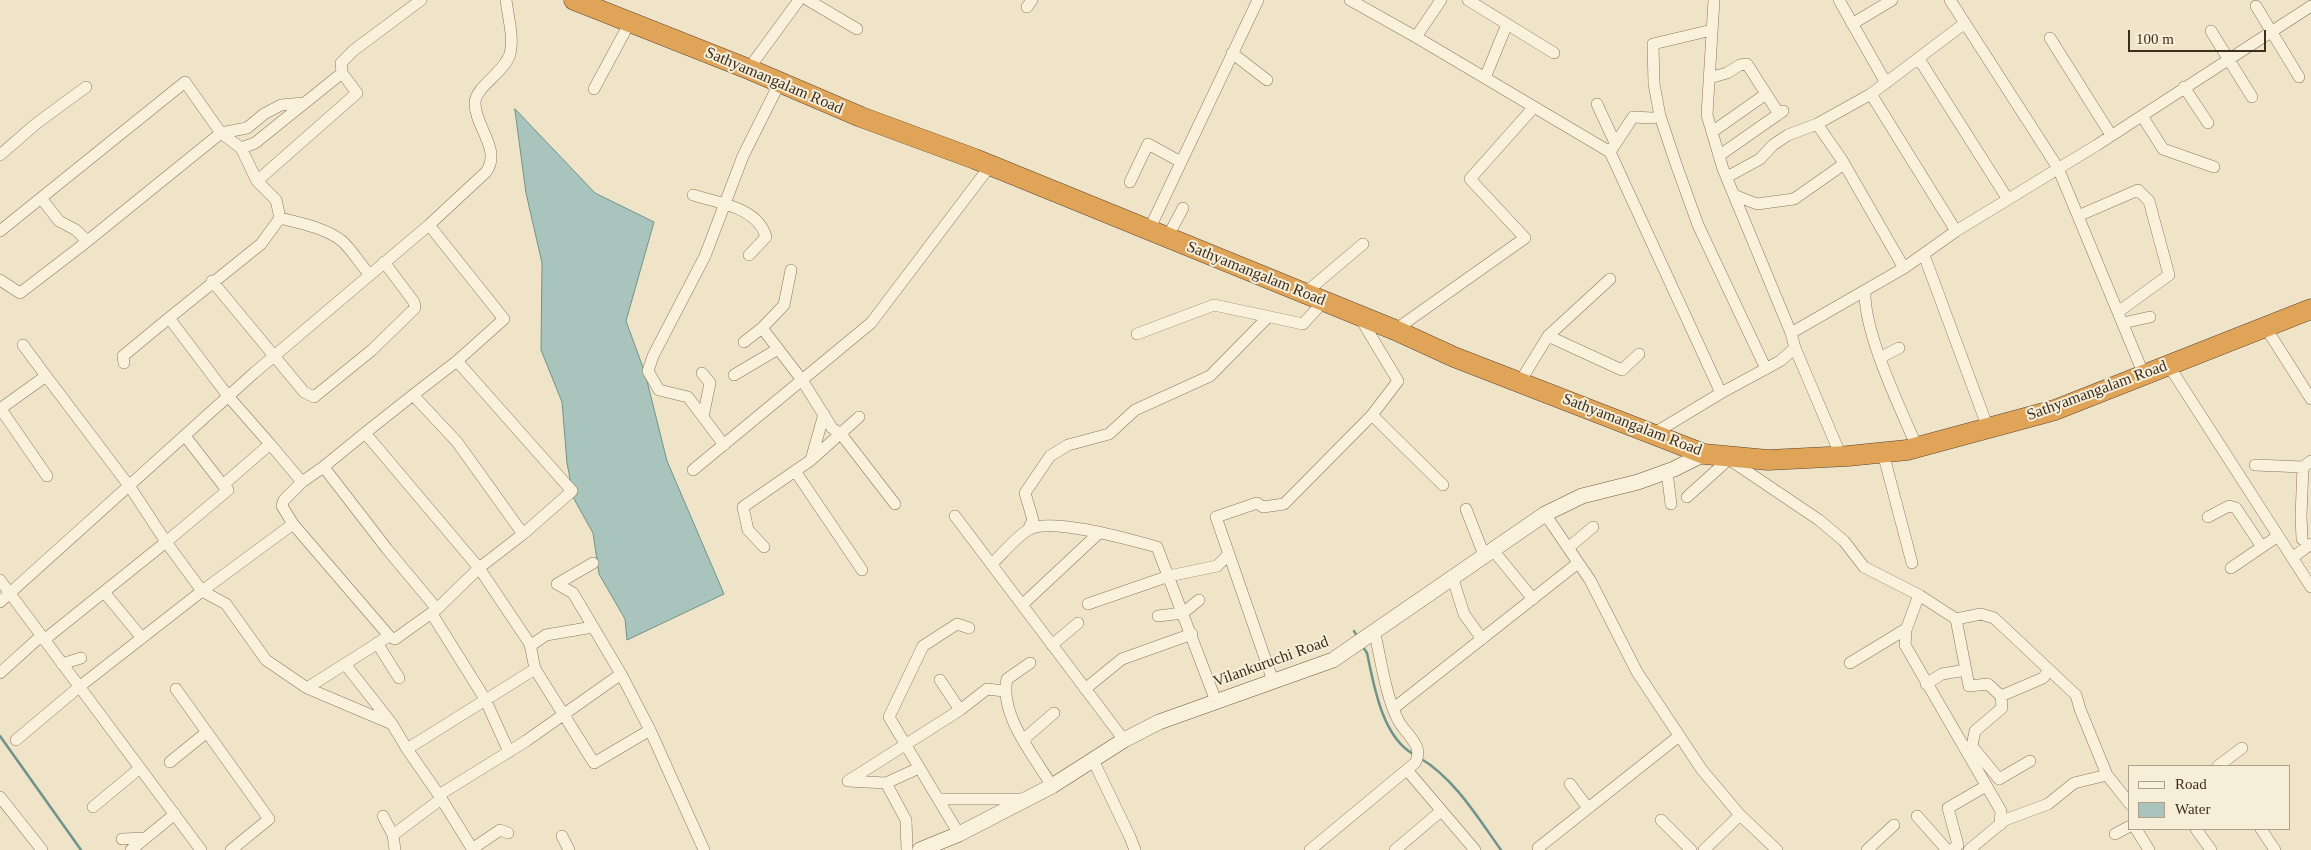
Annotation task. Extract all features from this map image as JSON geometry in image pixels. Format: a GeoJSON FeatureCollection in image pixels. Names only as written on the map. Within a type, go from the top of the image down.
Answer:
{"type":"FeatureCollection","features":[{"type":"Feature","properties":{"kind":"highway","name":"Sathyamangalam Road"},"geometry":{"type":"LineString","coordinates":[[604,0],[916,127],[982,162]]}},
{"type":"Feature","properties":{"kind":"highway","name":"Sathyamangalam Road"},"geometry":{"type":"LineString","coordinates":[[581,1],[870,120],[982,162],[1396,330],[1454,357],[1704,454],[1768,460],[1883,453],[1917,447],[2055,410],[2311,309]]}},
{"type":"Feature","properties":{"kind":"street"},"geometry":{"type":"LineString","coordinates":[[257,181],[358,93],[342,73],[341,63],[354,50],[421,0]]}},
{"type":"Feature","properties":{"kind":"street"},"geometry":{"type":"LineString","coordinates":[[0,602],[130,487],[228,396],[369,274],[429,225],[474,184],[492,163],[492,153],[480,124],[475,104],[476,96],[498,74],[510,54],[506,0]]}},
{"type":"Feature","properties":{"kind":"street"},"geometry":{"type":"LineString","coordinates":[[755,60],[799,0]]}},
{"type":"Feature","properties":{"kind":"street"},"geometry":{"type":"LineString","coordinates":[[808,0],[857,29]]}},
{"type":"Feature","properties":{"kind":"street"},"geometry":{"type":"LineString","coordinates":[[1158,234],[1181,162],[1258,0]]}},
{"type":"Feature","properties":{"kind":"street"},"geometry":{"type":"LineString","coordinates":[[1350,0],[1534,107],[1612,147]]}},
{"type":"Feature","properties":{"kind":"street"},"geometry":{"type":"LineString","coordinates":[[1416,37],[1441,0]]}},
{"type":"Feature","properties":{"kind":"street"},"geometry":{"type":"LineString","coordinates":[[1468,0],[1554,53]]}},
{"type":"Feature","properties":{"kind":"street"},"geometry":{"type":"LineString","coordinates":[[1714,0],[1707,116],[1734,195],[1795,348],[1841,456]]}},
{"type":"Feature","properties":{"kind":"street"},"geometry":{"type":"LineString","coordinates":[[1839,0],[1886,83]]}},
{"type":"Feature","properties":{"kind":"street"},"geometry":{"type":"LineString","coordinates":[[1852,24],[1892,0]]}},
{"type":"Feature","properties":{"kind":"street"},"geometry":{"type":"LineString","coordinates":[[1950,0],[2058,168],[2144,375]]}},
{"type":"Feature","properties":{"kind":"street"},"geometry":{"type":"LineString","coordinates":[[2256,6],[2299,77]]}},
{"type":"Feature","properties":{"kind":"street"},"geometry":{"type":"LineString","coordinates":[[1790,333],[1865,292],[1904,268],[2007,198],[2142,116],[2311,6]]}},
{"type":"Feature","properties":{"kind":"street"},"geometry":{"type":"LineString","coordinates":[[594,90],[630,22]]}},
{"type":"Feature","properties":{"kind":"street"},"geometry":{"type":"LineString","coordinates":[[1727,177],[1760,159],[1788,135],[1817,124],[1871,94],[1965,23]]}},
{"type":"Feature","properties":{"kind":"street"},"geometry":{"type":"LineString","coordinates":[[1485,78],[1507,24]]}},
{"type":"Feature","properties":{"kind":"street"},"geometry":{"type":"LineString","coordinates":[[1712,30],[1652,44],[1654,84],[1660,116],[1698,225],[1766,369]]}},
{"type":"Feature","properties":{"kind":"street"},"geometry":{"type":"LineString","coordinates":[[2211,30],[2252,97]]}},
{"type":"Feature","properties":{"kind":"street"},"geometry":{"type":"LineString","coordinates":[[2050,38],[2111,135]]}},
{"type":"Feature","properties":{"kind":"street"},"geometry":{"type":"LineString","coordinates":[[1232,53],[1267,80]]}},
{"type":"Feature","properties":{"kind":"street"},"geometry":{"type":"LineString","coordinates":[[1919,59],[2007,198]]}},
{"type":"Feature","properties":{"kind":"street"},"geometry":{"type":"LineString","coordinates":[[1709,78],[1726,74],[1740,65],[1747,64],[1781,113],[1720,155]]}},
{"type":"Feature","properties":{"kind":"street"},"geometry":{"type":"LineString","coordinates":[[241,148],[255,142],[342,73]]}},
{"type":"Feature","properties":{"kind":"street"},"geometry":{"type":"LineString","coordinates":[[0,232],[185,82],[221,133],[241,148],[257,181],[276,200],[280,218],[261,244],[212,281],[123,356],[124,363]]}},
{"type":"Feature","properties":{"kind":"street"},"geometry":{"type":"LineString","coordinates":[[724,445],[688,397],[659,390],[648,371],[653,356],[705,256],[744,156],[780,82]]}},
{"type":"Feature","properties":{"kind":"street"},"geometry":{"type":"LineString","coordinates":[[0,155],[37,123],[86,87]]}},
{"type":"Feature","properties":{"kind":"street"},"geometry":{"type":"LineString","coordinates":[[2184,87],[2208,123]]}},
{"type":"Feature","properties":{"kind":"street"},"geometry":{"type":"LineString","coordinates":[[1712,132],[1766,94]]}},
{"type":"Feature","properties":{"kind":"street"},"geometry":{"type":"LineString","coordinates":[[1871,94],[1956,231]]}},
{"type":"Feature","properties":{"kind":"street"},"geometry":{"type":"LineString","coordinates":[[0,280],[20,293],[87,242],[221,133],[247,128],[264,114],[281,105],[304,103]]}},
{"type":"Feature","properties":{"kind":"street"},"geometry":{"type":"LineString","coordinates":[[1597,104],[1612,147],[1721,393]]}},
{"type":"Feature","properties":{"kind":"street"},"geometry":{"type":"LineString","coordinates":[[1396,330],[1525,238],[1470,180],[1534,107]]}},
{"type":"Feature","properties":{"kind":"street"},"geometry":{"type":"LineString","coordinates":[[1612,147],[1633,117],[1652,118],[1660,116]]}},
{"type":"Feature","properties":{"kind":"street"},"geometry":{"type":"LineString","coordinates":[[2142,116],[2163,149],[2214,167]]}},
{"type":"Feature","properties":{"kind":"street"},"geometry":{"type":"LineString","coordinates":[[1817,124],[1844,164],[1904,268]]}},
{"type":"Feature","properties":{"kind":"street"},"geometry":{"type":"LineString","coordinates":[[1130,182],[1148,144],[1181,162]]}},
{"type":"Feature","properties":{"kind":"street"},"geometry":{"type":"LineString","coordinates":[[693,470],[871,324],[982,162]]}},
{"type":"Feature","properties":{"kind":"street"},"geometry":{"type":"LineString","coordinates":[[1734,195],[1757,204],[1794,199],[1844,164]]}},
{"type":"Feature","properties":{"kind":"street"},"geometry":{"type":"LineString","coordinates":[[2078,216],[2138,190],[2149,201],[2169,275],[2118,312]]}},
{"type":"Feature","properties":{"kind":"street"},"geometry":{"type":"LineString","coordinates":[[693,195],[748,212],[764,228],[766,237],[749,255]]}},
{"type":"Feature","properties":{"kind":"street"},"geometry":{"type":"LineString","coordinates":[[41,198],[59,221],[76,230],[87,242]]}},
{"type":"Feature","properties":{"kind":"street"},"geometry":{"type":"LineString","coordinates":[[1158,234],[1183,208]]}},
{"type":"Feature","properties":{"kind":"street"},"geometry":{"type":"LineString","coordinates":[[280,218],[301,223],[341,241],[369,274]]}},
{"type":"Feature","properties":{"kind":"street"},"geometry":{"type":"LineString","coordinates":[[429,225],[504,320],[457,361],[302,482],[284,500],[282,506],[293,524],[389,636],[395,639],[434,612],[479,568],[523,534],[572,491],[457,361]]}},
{"type":"Feature","properties":{"kind":"street"},"geometry":{"type":"LineString","coordinates":[[1305,293],[1363,244]]}},
{"type":"Feature","properties":{"kind":"street"},"geometry":{"type":"LineString","coordinates":[[1924,255],[1988,428]]}},
{"type":"Feature","properties":{"kind":"street"},"geometry":{"type":"LineString","coordinates":[[212,281],[304,392],[314,397],[372,350],[415,308],[415,305],[384,262]]}},
{"type":"Feature","properties":{"kind":"street"},"geometry":{"type":"LineString","coordinates":[[744,342],[762,328],[784,305],[791,270]]}},
{"type":"Feature","properties":{"kind":"street"},"geometry":{"type":"LineString","coordinates":[[1520,382],[1548,336],[1610,279]]}},
{"type":"Feature","properties":{"kind":"street"},"geometry":{"type":"LineString","coordinates":[[1865,292],[1864,302],[1870,325],[1917,447]]}},
{"type":"Feature","properties":{"kind":"street"},"geometry":{"type":"LineString","coordinates":[[1136,334],[1214,305],[1303,324],[1324,301]]}},
{"type":"Feature","properties":{"kind":"street"},"geometry":{"type":"LineString","coordinates":[[1273,680],[1216,517],[1257,503],[1263,507],[1284,504],[1372,415],[1398,381],[1358,315]]}},
{"type":"Feature","properties":{"kind":"street"},"geometry":{"type":"LineString","coordinates":[[1028,530],[1033,520],[1025,493],[1050,456],[1068,445],[1109,434],[1135,410],[1210,376],[1268,316]]}},
{"type":"Feature","properties":{"kind":"street"},"geometry":{"type":"LineString","coordinates":[[2123,323],[2150,317]]}},
{"type":"Feature","properties":{"kind":"street"},"geometry":{"type":"LineString","coordinates":[[169,318],[228,396],[302,482]]}},
{"type":"Feature","properties":{"kind":"street"},"geometry":{"type":"LineString","coordinates":[[762,328],[802,380],[832,428],[841,434],[895,504]]}},
{"type":"Feature","properties":{"kind":"street"},"geometry":{"type":"LineString","coordinates":[[2266,328],[2309,393]]}},
{"type":"Feature","properties":{"kind":"street"},"geometry":{"type":"LineString","coordinates":[[1548,336],[1622,370],[1639,354]]}},
{"type":"Feature","properties":{"kind":"street"},"geometry":{"type":"LineString","coordinates":[[23,345],[130,487],[166,542],[202,590],[226,604],[266,660],[307,688],[392,724]]}},
{"type":"Feature","properties":{"kind":"street"},"geometry":{"type":"LineString","coordinates":[[1654,434],[1721,393],[1780,361],[1795,348]]}},
{"type":"Feature","properties":{"kind":"street"},"geometry":{"type":"LineString","coordinates":[[1881,357],[1899,348]]}},
{"type":"Feature","properties":{"kind":"street"},"geometry":{"type":"LineString","coordinates":[[734,375],[778,349]]}},
{"type":"Feature","properties":{"kind":"street"},"geometry":{"type":"LineString","coordinates":[[2169,366],[2311,586]]}},
{"type":"Feature","properties":{"kind":"street"},"geometry":{"type":"LineString","coordinates":[[702,373],[710,383],[703,417]]}},
{"type":"Feature","properties":{"kind":"street"},"geometry":{"type":"LineString","coordinates":[[46,376],[0,408],[47,476]]}},
{"type":"Feature","properties":{"kind":"street"},"geometry":{"type":"LineString","coordinates":[[413,395],[457,442],[523,534]]}},
{"type":"Feature","properties":{"kind":"street"},"geometry":{"type":"LineString","coordinates":[[811,460],[824,414]]}},
{"type":"Feature","properties":{"kind":"street"},"geometry":{"type":"LineString","coordinates":[[1372,415],[1442,485]]}},
{"type":"Feature","properties":{"kind":"street"},"geometry":{"type":"LineString","coordinates":[[764,547],[748,530],[743,507],[811,460],[859,417]]}},
{"type":"Feature","properties":{"kind":"street"},"geometry":{"type":"LineString","coordinates":[[365,433],[479,568],[507,608],[530,646],[535,669],[594,764],[650,730]]}},
{"type":"Feature","properties":{"kind":"street"},"geometry":{"type":"LineString","coordinates":[[0,673],[42,638],[104,592],[228,490],[185,436]]}},
{"type":"Feature","properties":{"kind":"street"},"geometry":{"type":"LineString","coordinates":[[223,485],[270,444]]}},
{"type":"Feature","properties":{"kind":"street"},"geometry":{"type":"LineString","coordinates":[[1883,453],[1912,563]]}},
{"type":"Feature","properties":{"kind":"street","name":"Vilankuruchi Road"},"geometry":{"type":"LineString","coordinates":[[920,850],[959,834],[1052,786],[1124,740],[1159,722],[1333,660],[1452,576],[1545,514],[1582,496],[1638,482],[1668,472],[1704,454]]}},
{"type":"Feature","properties":{"kind":"street"},"geometry":{"type":"LineString","coordinates":[[1687,497],[1727,457],[1819,520],[1844,541],[1864,567],[1919,595],[1956,619],[1981,614],[1994,618],[2076,696],[2107,776],[2128,802]]}},
{"type":"Feature","properties":{"kind":"street"},"geometry":{"type":"LineString","coordinates":[[2255,465],[2307,464],[2301,516],[2307,546],[2292,558]]}},
{"type":"Feature","properties":{"kind":"street"},"geometry":{"type":"LineString","coordinates":[[322,468],[330,474],[434,612],[485,699],[509,752]]}},
{"type":"Feature","properties":{"kind":"street"},"geometry":{"type":"LineString","coordinates":[[795,471],[862,570]]}},
{"type":"Feature","properties":{"kind":"street"},"geometry":{"type":"LineString","coordinates":[[1668,472],[1671,504]]}},
{"type":"Feature","properties":{"kind":"street"},"geometry":{"type":"LineString","coordinates":[[2208,517],[2229,506],[2236,508],[2262,547]]}},
{"type":"Feature","properties":{"kind":"street"},"geometry":{"type":"LineString","coordinates":[[1466,509],[1488,552],[1533,599]]}},
{"type":"Feature","properties":{"kind":"street"},"geometry":{"type":"LineString","coordinates":[[1545,514],[1590,580],[1637,672],[1702,770],[1740,815],[1777,850]]}},
{"type":"Feature","properties":{"kind":"street"},"geometry":{"type":"LineString","coordinates":[[955,516],[1124,740]]}},
{"type":"Feature","properties":{"kind":"street"},"geometry":{"type":"LineString","coordinates":[[16,740],[79,687],[202,590],[293,524]]}},
{"type":"Feature","properties":{"kind":"street"},"geometry":{"type":"LineString","coordinates":[[992,564],[1028,530],[1040,524],[1100,532],[1157,547],[1192,634],[1216,701]]}},
{"type":"Feature","properties":{"kind":"street"},"geometry":{"type":"LineString","coordinates":[[1568,548],[1593,528]]}},
{"type":"Feature","properties":{"kind":"street"},"geometry":{"type":"LineString","coordinates":[[1022,605],[1100,532]]}},
{"type":"Feature","properties":{"kind":"street"},"geometry":{"type":"LineString","coordinates":[[2231,568],[2278,536]]}},
{"type":"Feature","properties":{"kind":"street"},"geometry":{"type":"LineString","coordinates":[[1088,604],[1168,576],[1216,566],[1229,554]]}},
{"type":"Feature","properties":{"kind":"street"},"geometry":{"type":"LineString","coordinates":[[593,563],[557,584],[573,593],[621,674],[650,730],[704,850]]}},
{"type":"Feature","properties":{"kind":"street"},"geometry":{"type":"LineString","coordinates":[[1394,708],[1578,563]]}},
{"type":"Feature","properties":{"kind":"street"},"geometry":{"type":"LineString","coordinates":[[1452,576],[1464,614],[1482,638]]}},
{"type":"Feature","properties":{"kind":"street"},"geometry":{"type":"LineString","coordinates":[[0,580],[201,850]]}},
{"type":"Feature","properties":{"kind":"street"},"geometry":{"type":"LineString","coordinates":[[104,592],[142,638]]}},
{"type":"Feature","properties":{"kind":"street"},"geometry":{"type":"LineString","coordinates":[[1919,595],[1906,629],[1905,645],[2001,811],[2000,825]]}},
{"type":"Feature","properties":{"kind":"street"},"geometry":{"type":"LineString","coordinates":[[1158,616],[1183,614],[1199,600]]}},
{"type":"Feature","properties":{"kind":"street"},"geometry":{"type":"LineString","coordinates":[[1956,619],[1969,686],[1988,684],[2001,696],[2002,708],[1975,731],[1972,746],[1999,779],[2030,761]]}},
{"type":"Feature","properties":{"kind":"street"},"geometry":{"type":"LineString","coordinates":[[1052,645],[1078,623]]}},
{"type":"Feature","properties":{"kind":"street"},"geometry":{"type":"LineString","coordinates":[[959,834],[889,717],[922,646],[957,624],[970,628]]}},
{"type":"Feature","properties":{"kind":"street"},"geometry":{"type":"LineString","coordinates":[[530,646],[546,636],[593,627]]}},
{"type":"Feature","properties":{"kind":"street"},"geometry":{"type":"LineString","coordinates":[[1850,663],[1906,629]]}},
{"type":"Feature","properties":{"kind":"street"},"geometry":{"type":"LineString","coordinates":[[1085,689],[1122,659],[1192,634]]}},
{"type":"Feature","properties":{"kind":"street"},"geometry":{"type":"LineString","coordinates":[[307,688],[389,636]]}},
{"type":"Feature","properties":{"kind":"street"},"geometry":{"type":"LineString","coordinates":[[1310,850],[1407,770],[1418,755],[1416,744],[1398,720],[1364,637]]}},
{"type":"Feature","properties":{"kind":"street"},"geometry":{"type":"LineString","coordinates":[[376,643],[399,678]]}},
{"type":"Feature","properties":{"kind":"street"},"geometry":{"type":"LineString","coordinates":[[62,664],[81,658]]}},
{"type":"Feature","properties":{"kind":"street"},"geometry":{"type":"LineString","coordinates":[[1030,663],[1007,679],[1004,691],[1011,718],[1052,786]]}},
{"type":"Feature","properties":{"kind":"street"},"geometry":{"type":"LineString","coordinates":[[345,664],[392,724],[472,849],[500,830],[508,833]]}},
{"type":"Feature","properties":{"kind":"street"},"geometry":{"type":"LineString","coordinates":[[407,749],[535,669]]}},
{"type":"Feature","properties":{"kind":"street"},"geometry":{"type":"LineString","coordinates":[[1926,684],[1942,674],[1966,670]]}},
{"type":"Feature","properties":{"kind":"street"},"geometry":{"type":"LineString","coordinates":[[2001,696],[2043,678],[2049,670]]}},
{"type":"Feature","properties":{"kind":"street"},"geometry":{"type":"LineString","coordinates":[[393,835],[440,797],[509,752],[621,674]]}},
{"type":"Feature","properties":{"kind":"street"},"geometry":{"type":"LineString","coordinates":[[940,680],[960,710]]}},
{"type":"Feature","properties":{"kind":"street"},"geometry":{"type":"LineString","coordinates":[[176,689],[269,819],[231,850]]}},
{"type":"Feature","properties":{"kind":"street"},"geometry":{"type":"LineString","coordinates":[[920,768],[886,783],[848,781],[960,710],[987,689],[1004,691]]}},
{"type":"Feature","properties":{"kind":"street"},"geometry":{"type":"LineString","coordinates":[[1024,739],[1054,713]]}},
{"type":"Feature","properties":{"kind":"street"},"geometry":{"type":"LineString","coordinates":[[170,762],[207,732]]}},
{"type":"Feature","properties":{"kind":"street"},"geometry":{"type":"LineString","coordinates":[[1538,848],[1679,736]]}},
{"type":"Feature","properties":{"kind":"street"},"geometry":{"type":"LineString","coordinates":[[2219,765],[2242,748]]}},
{"type":"Feature","properties":{"kind":"street"},"geometry":{"type":"LineString","coordinates":[[1093,760],[1135,850]]}},
{"type":"Feature","properties":{"kind":"street"},"geometry":{"type":"LineString","coordinates":[[93,807],[140,768]]}},
{"type":"Feature","properties":{"kind":"street"},"geometry":{"type":"LineString","coordinates":[[1407,770],[1475,850]]}},
{"type":"Feature","properties":{"kind":"street"},"geometry":{"type":"LineString","coordinates":[[1969,850],[2006,820],[2048,804],[2074,783],[2107,776]]}},
{"type":"Feature","properties":{"kind":"street"},"geometry":{"type":"LineString","coordinates":[[886,783],[906,820],[907,850]]}},
{"type":"Feature","properties":{"kind":"street"},"geometry":{"type":"LineString","coordinates":[[1570,784],[1588,808]]}},
{"type":"Feature","properties":{"kind":"street"},"geometry":{"type":"LineString","coordinates":[[1951,850],[1958,845],[1948,808],[1986,786]]}},
{"type":"Feature","properties":{"kind":"street"},"geometry":{"type":"LineString","coordinates":[[0,797],[42,850]]}},
{"type":"Feature","properties":{"kind":"street"},"geometry":{"type":"LineString","coordinates":[[938,799],[1027,799]]}},
{"type":"Feature","properties":{"kind":"street"},"geometry":{"type":"LineString","coordinates":[[1395,850],[1440,811]]}},
{"type":"Feature","properties":{"kind":"street"},"geometry":{"type":"LineString","coordinates":[[131,850],[175,814]]}},
{"type":"Feature","properties":{"kind":"street"},"geometry":{"type":"LineString","coordinates":[[1704,850],[1740,815]]}},
{"type":"Feature","properties":{"kind":"street"},"geometry":{"type":"LineString","coordinates":[[383,816],[393,835],[395,850]]}},
{"type":"Feature","properties":{"kind":"street"},"geometry":{"type":"LineString","coordinates":[[1917,816],[1947,850]]}},
{"type":"Feature","properties":{"kind":"street"},"geometry":{"type":"LineString","coordinates":[[1661,820],[1691,850]]}},
{"type":"Feature","properties":{"kind":"street"},"geometry":{"type":"LineString","coordinates":[[1867,850],[1894,825]]}},
{"type":"Feature","properties":{"kind":"street"},"geometry":{"type":"LineString","coordinates":[[2115,834],[2128,827]]}},
{"type":"Feature","properties":{"kind":"street"},"geometry":{"type":"LineString","coordinates":[[2137,830],[2150,850]]}},
{"type":"Feature","properties":{"kind":"street"},"geometry":{"type":"LineString","coordinates":[[2197,830],[2211,850]]}},
{"type":"Feature","properties":{"kind":"street"},"geometry":{"type":"LineString","coordinates":[[2262,830],[2275,850]]}},
{"type":"Feature","properties":{"kind":"street"},"geometry":{"type":"LineString","coordinates":[[562,836],[569,850]]}},
{"type":"Feature","properties":{"kind":"street"},"geometry":{"type":"LineString","coordinates":[[122,839],[146,838]]}},
{"type":"Feature","properties":{"kind":"water"},"geometry":{"type":"Polygon","coordinates":[[[515,109],[595,193],[654,222],[626,321],[645,373],[667,461],[724,594],[627,640],[625,619],[599,574],[593,533],[574,499],[567,463],[562,402],[541,350],[542,263],[526,193],[515,109]]]}},
{"type":"Feature","properties":{"kind":"waterway"},"geometry":{"type":"LineString","coordinates":[[1354,631],[1358,638]]}},
{"type":"Feature","properties":{"kind":"waterway"},"geometry":{"type":"LineString","coordinates":[[1363,647],[1367,653],[1376,695],[1387,723],[1402,746],[1413,754]]}},
{"type":"Feature","properties":{"kind":"waterway"},"geometry":{"type":"LineString","coordinates":[[0,736],[81,850]]}},
{"type":"Feature","properties":{"kind":"waterway"},"geometry":{"type":"LineString","coordinates":[[1420,758],[1433,767],[1455,788],[1501,850]]}}]}
